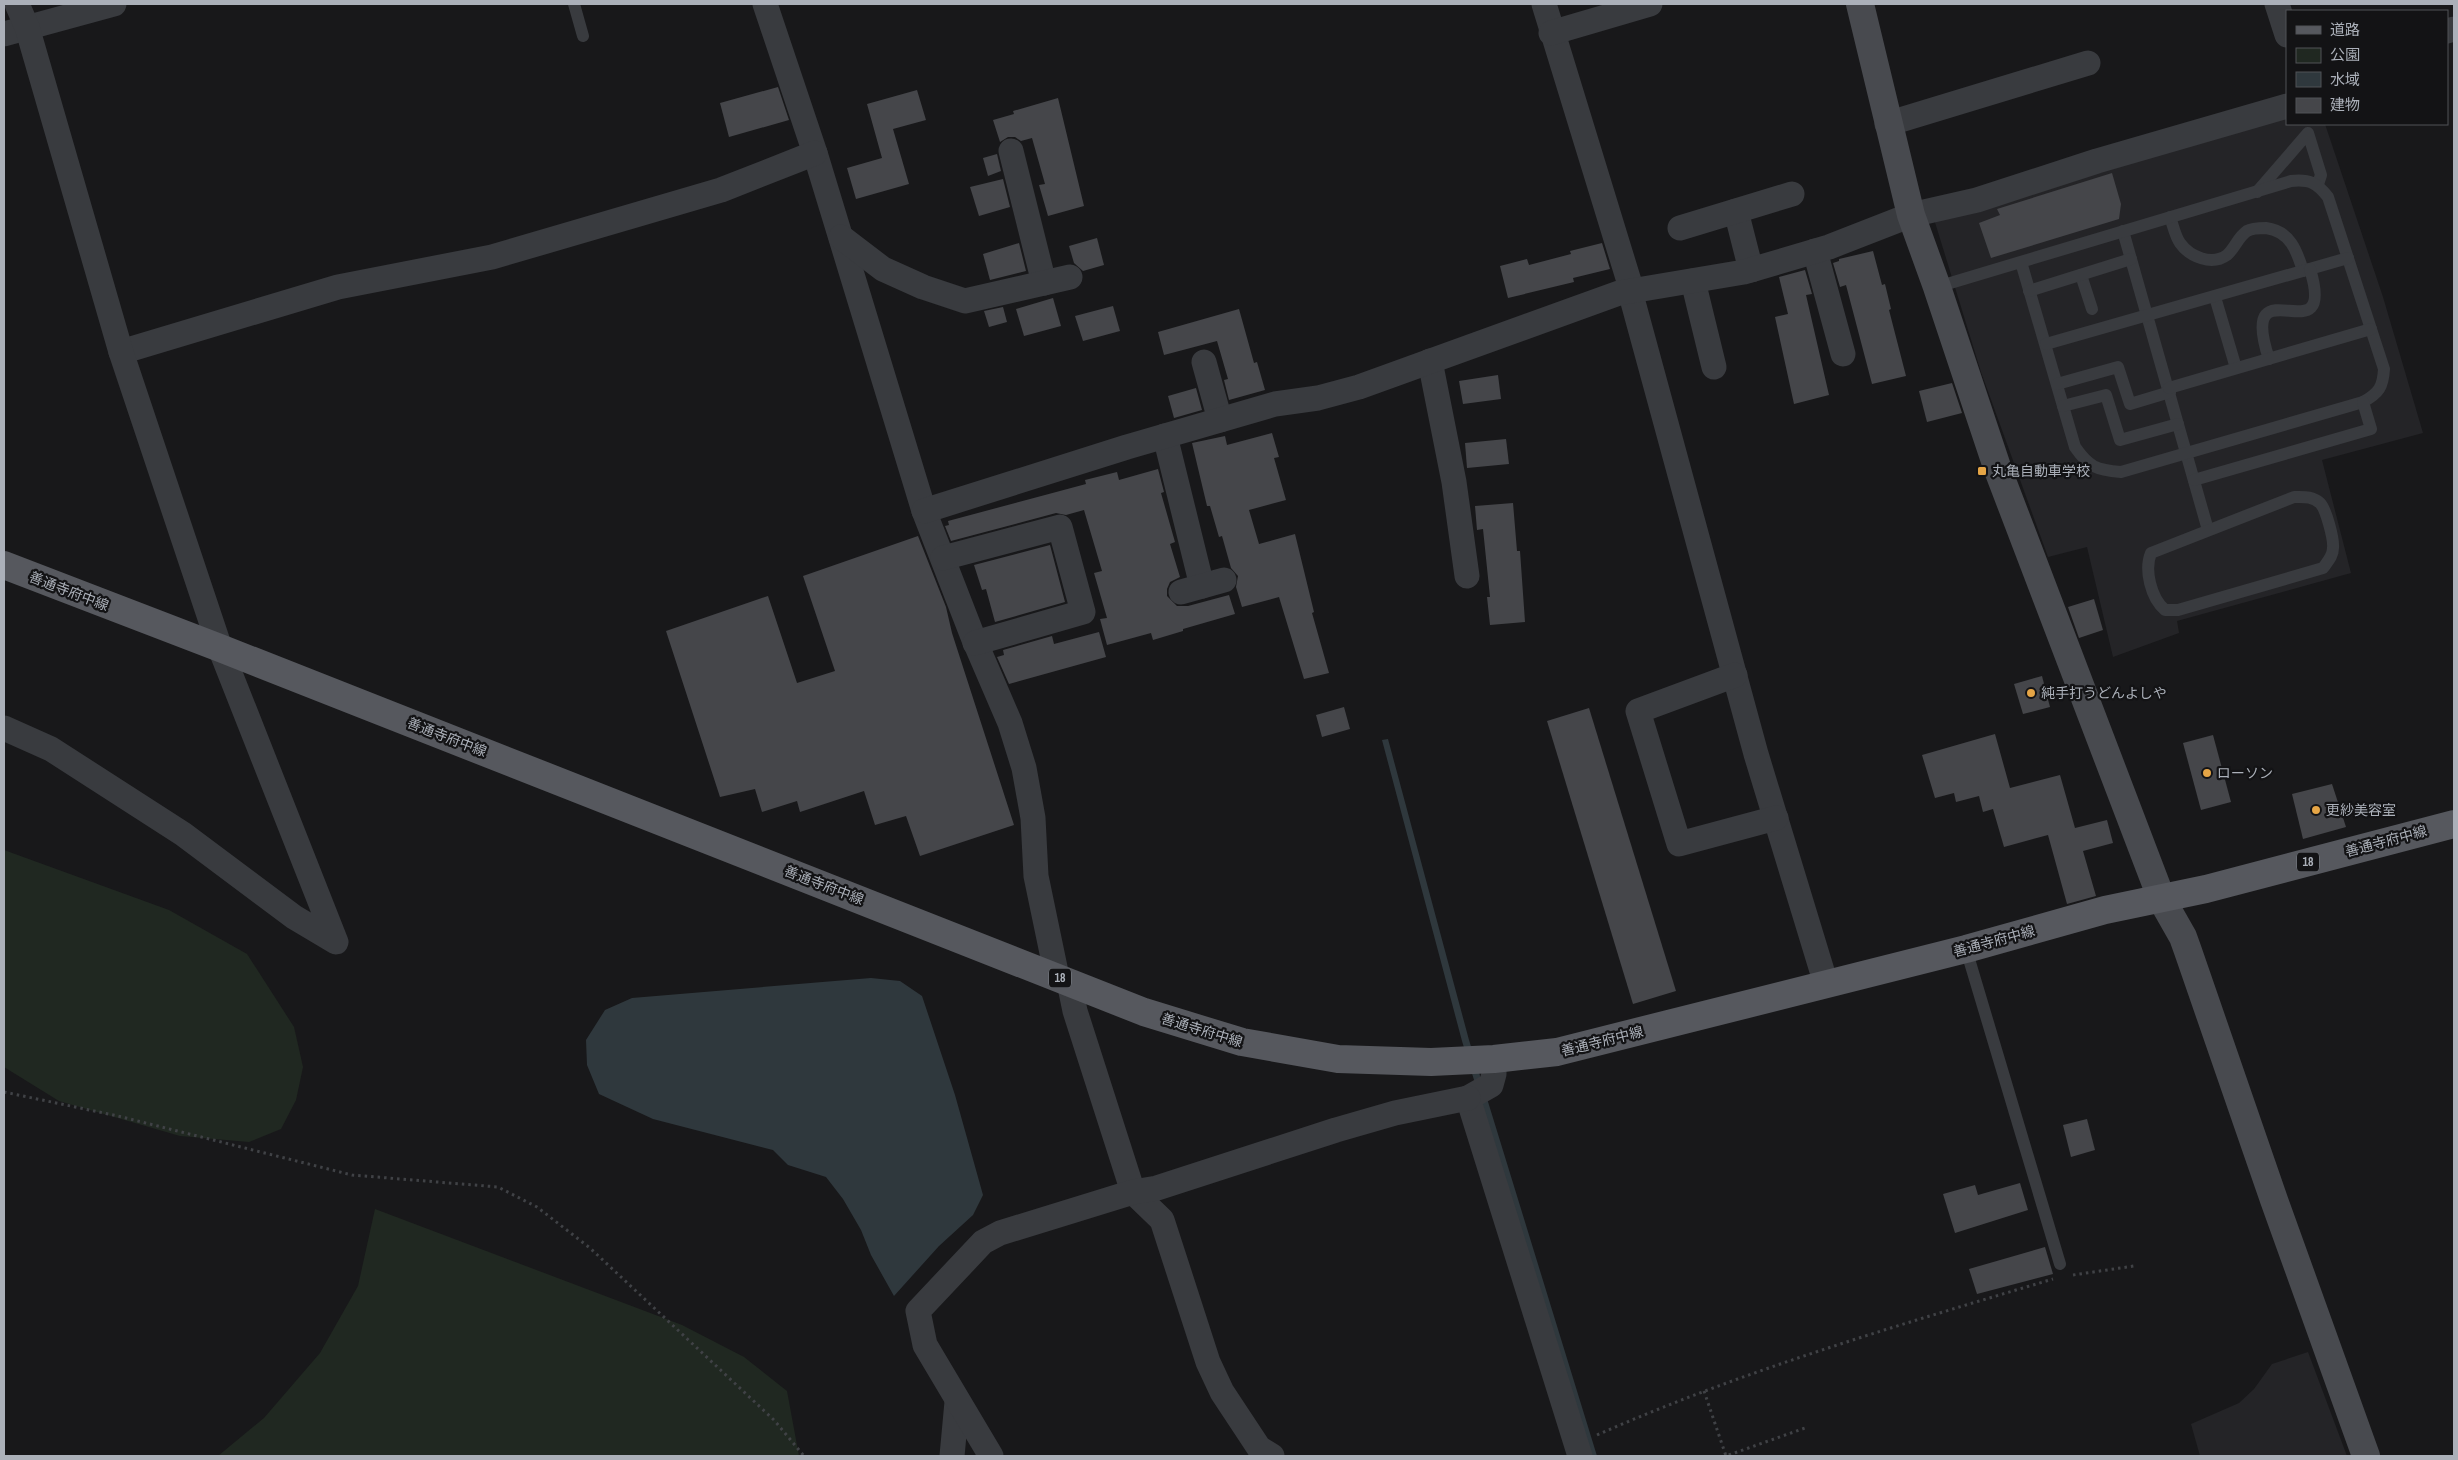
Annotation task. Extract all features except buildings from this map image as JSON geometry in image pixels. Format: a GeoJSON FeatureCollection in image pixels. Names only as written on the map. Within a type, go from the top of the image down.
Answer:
{"type":"FeatureCollection","features":[{"type":"Feature","properties":{"kind":"main road","name":"善通寺府中線"},"geometry":{"type":"LineString","coordinates":[[4,566],[220,648],[1063,980],[1196,1030],[1292,1052],[1338,1059],[1432,1062],[1494,1059],[1557,1052],[1966,949],[2105,910],[2162,900],[2454,824]]}},
{"type":"Feature","properties":{"kind":"street"},"geometry":{"type":"LineString","coordinates":[[4,728],[51,749],[183,834],[294,917],[336,942],[220,648],[15,30],[16,4]]}},
{"type":"Feature","properties":{"kind":"street"},"geometry":{"type":"LineString","coordinates":[[15,30],[114,4]]}},
{"type":"Feature","properties":{"kind":"street"},"geometry":{"type":"LineString","coordinates":[[765,4],[815,153],[924,511],[975,643],[1010,723],[1024,768],[1033,818],[1036,876],[1063,980],[1075,1011],[1133,1192],[1162,1220],[1208,1362],[1222,1392],[1259,1448],[1272,1456]]}},
{"type":"Feature","properties":{"kind":"street"},"geometry":{"type":"LineString","coordinates":[[1544,4],[1551,33],[1581,119],[1631,291],[1735,675],[1826,984]]}},
{"type":"Feature","properties":{"kind":"street"},"geometry":{"type":"LineString","coordinates":[[1551,33],[1650,4]]}},
{"type":"Feature","properties":{"kind":"street"},"geometry":{"type":"LineString","coordinates":[[1860,4],[1911,215],[1998,470],[2162,900],[2183,936],[2274,1200],[2366,1456]]}},
{"type":"Feature","properties":{"kind":"street"},"geometry":{"type":"LineString","coordinates":[[2277,4],[2286,32]]}},
{"type":"Feature","properties":{"kind":"street"},"geometry":{"type":"LineString","coordinates":[[1888,124],[2088,63]]}},
{"type":"Feature","properties":{"kind":"street"},"geometry":{"type":"LineString","coordinates":[[924,511],[1275,404],[1318,398],[1359,387],[1619,293],[1751,270],[1815,251],[1911,215],[1977,200],[2097,161],[2286,106]]}},
{"type":"Feature","properties":{"kind":"street"},"geometry":{"type":"LineString","coordinates":[[1011,150],[1044,283]]}},
{"type":"Feature","properties":{"kind":"street"},"geometry":{"type":"LineString","coordinates":[[121,352],[338,287],[501,254],[721,190],[815,153]]}},
{"type":"Feature","properties":{"kind":"street"},"geometry":{"type":"LineString","coordinates":[[1680,228],[1792,194]]}},
{"type":"Feature","properties":{"kind":"street"},"geometry":{"type":"LineString","coordinates":[[1736,211],[1751,270]]}},
{"type":"Feature","properties":{"kind":"street"},"geometry":{"type":"LineString","coordinates":[[841,237],[883,269],[923,287],[965,301],[1070,277]]}},
{"type":"Feature","properties":{"kind":"street"},"geometry":{"type":"LineString","coordinates":[[1815,251],[1843,354]]}},
{"type":"Feature","properties":{"kind":"street"},"geometry":{"type":"LineString","coordinates":[[1693,281],[1714,367]]}},
{"type":"Feature","properties":{"kind":"street"},"geometry":{"type":"LineString","coordinates":[[1204,362],[1220,420]]}},
{"type":"Feature","properties":{"kind":"street"},"geometry":{"type":"LineString","coordinates":[[1430,362],[1454,482],[1467,576]]}},
{"type":"Feature","properties":{"kind":"street"},"geometry":{"type":"LineString","coordinates":[[1165,436],[1202,586]]}},
{"type":"Feature","properties":{"kind":"street"},"geometry":{"type":"LineString","coordinates":[[943,558],[1060,527],[1083,612],[975,643]]}},
{"type":"Feature","properties":{"kind":"street"},"geometry":{"type":"LineString","coordinates":[[1735,675],[1638,711],[1679,844],[1776,818]]}},
{"type":"Feature","properties":{"kind":"street"},"geometry":{"type":"LineString","coordinates":[[991,1456],[924,1345],[918,1312],[983,1242],[1000,1233],[1133,1192],[1157,1188],[1344,1127],[1395,1113],[1468,1098],[1491,1085],[1494,1074],[1494,1059]]}},
{"type":"Feature","properties":{"kind":"street"},"geometry":{"type":"LineString","coordinates":[[1468,1098],[1580,1456]]}},
{"type":"Feature","properties":{"kind":"street"},"geometry":{"type":"LineString","coordinates":[[952,1456],[957,1402]]}},
{"type":"Feature","properties":{"kind":"lane"},"geometry":{"type":"LineString","coordinates":[[574,4],[583,36]]}},
{"type":"Feature","properties":{"kind":"lane"},"geometry":{"type":"LineString","coordinates":[[2257,192],[2308,133],[2321,175],[2318,184]]}},
{"type":"Feature","properties":{"kind":"lane"},"geometry":{"type":"LineString","coordinates":[[1937,287],[2291,181],[2306,179],[2318,184],[2328,197],[2384,369],[2384,383],[2377,394],[2363,402],[2121,472],[2100,470],[2085,461],[2075,446],[2021,262]]}},
{"type":"Feature","properties":{"kind":"lane"},"geometry":{"type":"LineString","coordinates":[[2170,218],[2179,242],[2190,253],[2203,259],[2214,260],[2226,256],[2248,230],[2273,229],[2284,235],[2292,244],[2306,270],[2316,297],[2313,306],[2306,311],[2295,313],[2281,309],[2272,310],[2264,315],[2261,323],[2261,336],[2269,359]]}},
{"type":"Feature","properties":{"kind":"lane"},"geometry":{"type":"LineString","coordinates":[[2123,232],[2170,390],[2208,530]]}},
{"type":"Feature","properties":{"kind":"lane"},"geometry":{"type":"LineString","coordinates":[[2046,344],[2348,258]]}},
{"type":"Feature","properties":{"kind":"lane"},"geometry":{"type":"LineString","coordinates":[[2029,290],[2131,259]]}},
{"type":"Feature","properties":{"kind":"lane"},"geometry":{"type":"LineString","coordinates":[[2081,275],[2092,309]]}},
{"type":"Feature","properties":{"kind":"lane"},"geometry":{"type":"LineString","coordinates":[[2215,297],[2236,368]]}},
{"type":"Feature","properties":{"kind":"lane"},"geometry":{"type":"LineString","coordinates":[[2057,384],[2118,367],[2130,404],[2236,368],[2371,329]]}},
{"type":"Feature","properties":{"kind":"lane"},"geometry":{"type":"LineString","coordinates":[[2063,406],[2106,395],[2120,440],[2178,424]]}},
{"type":"Feature","properties":{"kind":"lane"},"geometry":{"type":"LineString","coordinates":[[2194,480],[2371,429],[2363,402]]}},
{"type":"Feature","properties":{"kind":"lane"},"geometry":{"type":"LineString","coordinates":[[2294,497],[2308,497],[2321,504],[2327,516],[2334,546],[2331,558],[2323,568],[2178,610],[2165,610],[2158,604],[2148,574],[2148,562],[2151,553],[2208,530],[2294,497]]}},
{"type":"Feature","properties":{"kind":"lane"},"geometry":{"type":"LineString","coordinates":[[1966,949],[2062,1270]]}},
{"type":"Feature","properties":{"kind":"path"},"geometry":{"type":"LineString","coordinates":[[4,1092],[118,1116],[352,1174],[498,1187],[537,1207],[596,1254],[774,1420],[804,1456]]}},
{"type":"Feature","properties":{"kind":"path"},"geometry":{"type":"LineString","coordinates":[[1598,1434],[1704,1391],[2062,1270],[2082,1275],[2134,1266]]}},
{"type":"Feature","properties":{"kind":"path"},"geometry":{"type":"LineString","coordinates":[[1704,1391],[1726,1456],[1805,1428]]}},
{"type":"Feature","properties":{"kind":"shaded area","name":"丸亀自動車学校"},"geometry":{"type":"Polygon","coordinates":[[[2286,110],[2286,125],[2325,125],[2383,297],[2423,433],[2322,460],[2351,573],[2177,621],[2179,633],[2113,657],[2087,547],[2048,557],[1981,372],[1934,219],[2286,110]]]}},
{"type":"Feature","properties":{"kind":"shaded area"},"geometry":{"type":"Polygon","coordinates":[[[2308,1352],[2347,1456],[2200,1456],[2191,1424],[2239,1403],[2254,1389],[2272,1364],[2308,1352]]]}},
{"type":"Feature","properties":{"kind":"green space"},"geometry":{"type":"Polygon","coordinates":[[[4,850],[169,910],[247,954],[294,1027],[303,1067],[296,1100],[281,1129],[249,1142],[180,1136],[59,1101],[4,1067],[4,850]]]}},
{"type":"Feature","properties":{"kind":"green space"},"geometry":{"type":"Polygon","coordinates":[[[375,1209],[682,1325],[744,1357],[787,1391],[799,1456],[218,1456],[264,1418],[320,1353],[358,1286],[375,1209]]]}},
{"type":"Feature","properties":{"kind":"water"},"geometry":{"type":"Polygon","coordinates":[[[1388,739],[1469,1040],[1597,1456],[1590,1456],[1462,1041],[1382,740],[1388,739]]]}},
{"type":"Feature","properties":{"kind":"water"},"geometry":{"type":"Polygon","coordinates":[[[871,978],[900,981],[922,996],[955,1095],[983,1195],[973,1215],[939,1246],[894,1296],[871,1255],[861,1230],[843,1199],[826,1177],[788,1165],[773,1150],[653,1119],[599,1094],[587,1065],[586,1040],[605,1010],[632,998],[871,978]]]}},
{"type":"Feature","properties":{"kind":"place","name":"丸亀自動車学校"},"geometry":{"type":"Point","coordinates":[1982,471]}},
{"type":"Feature","properties":{"kind":"place","name":"純手打うどんよしや"},"geometry":{"type":"Point","coordinates":[2031,693]}},
{"type":"Feature","properties":{"kind":"place","name":"ローソン"},"geometry":{"type":"Point","coordinates":[2207,773]}},
{"type":"Feature","properties":{"kind":"place","name":"更紗美容室"},"geometry":{"type":"Point","coordinates":[2316,810]}}]}
